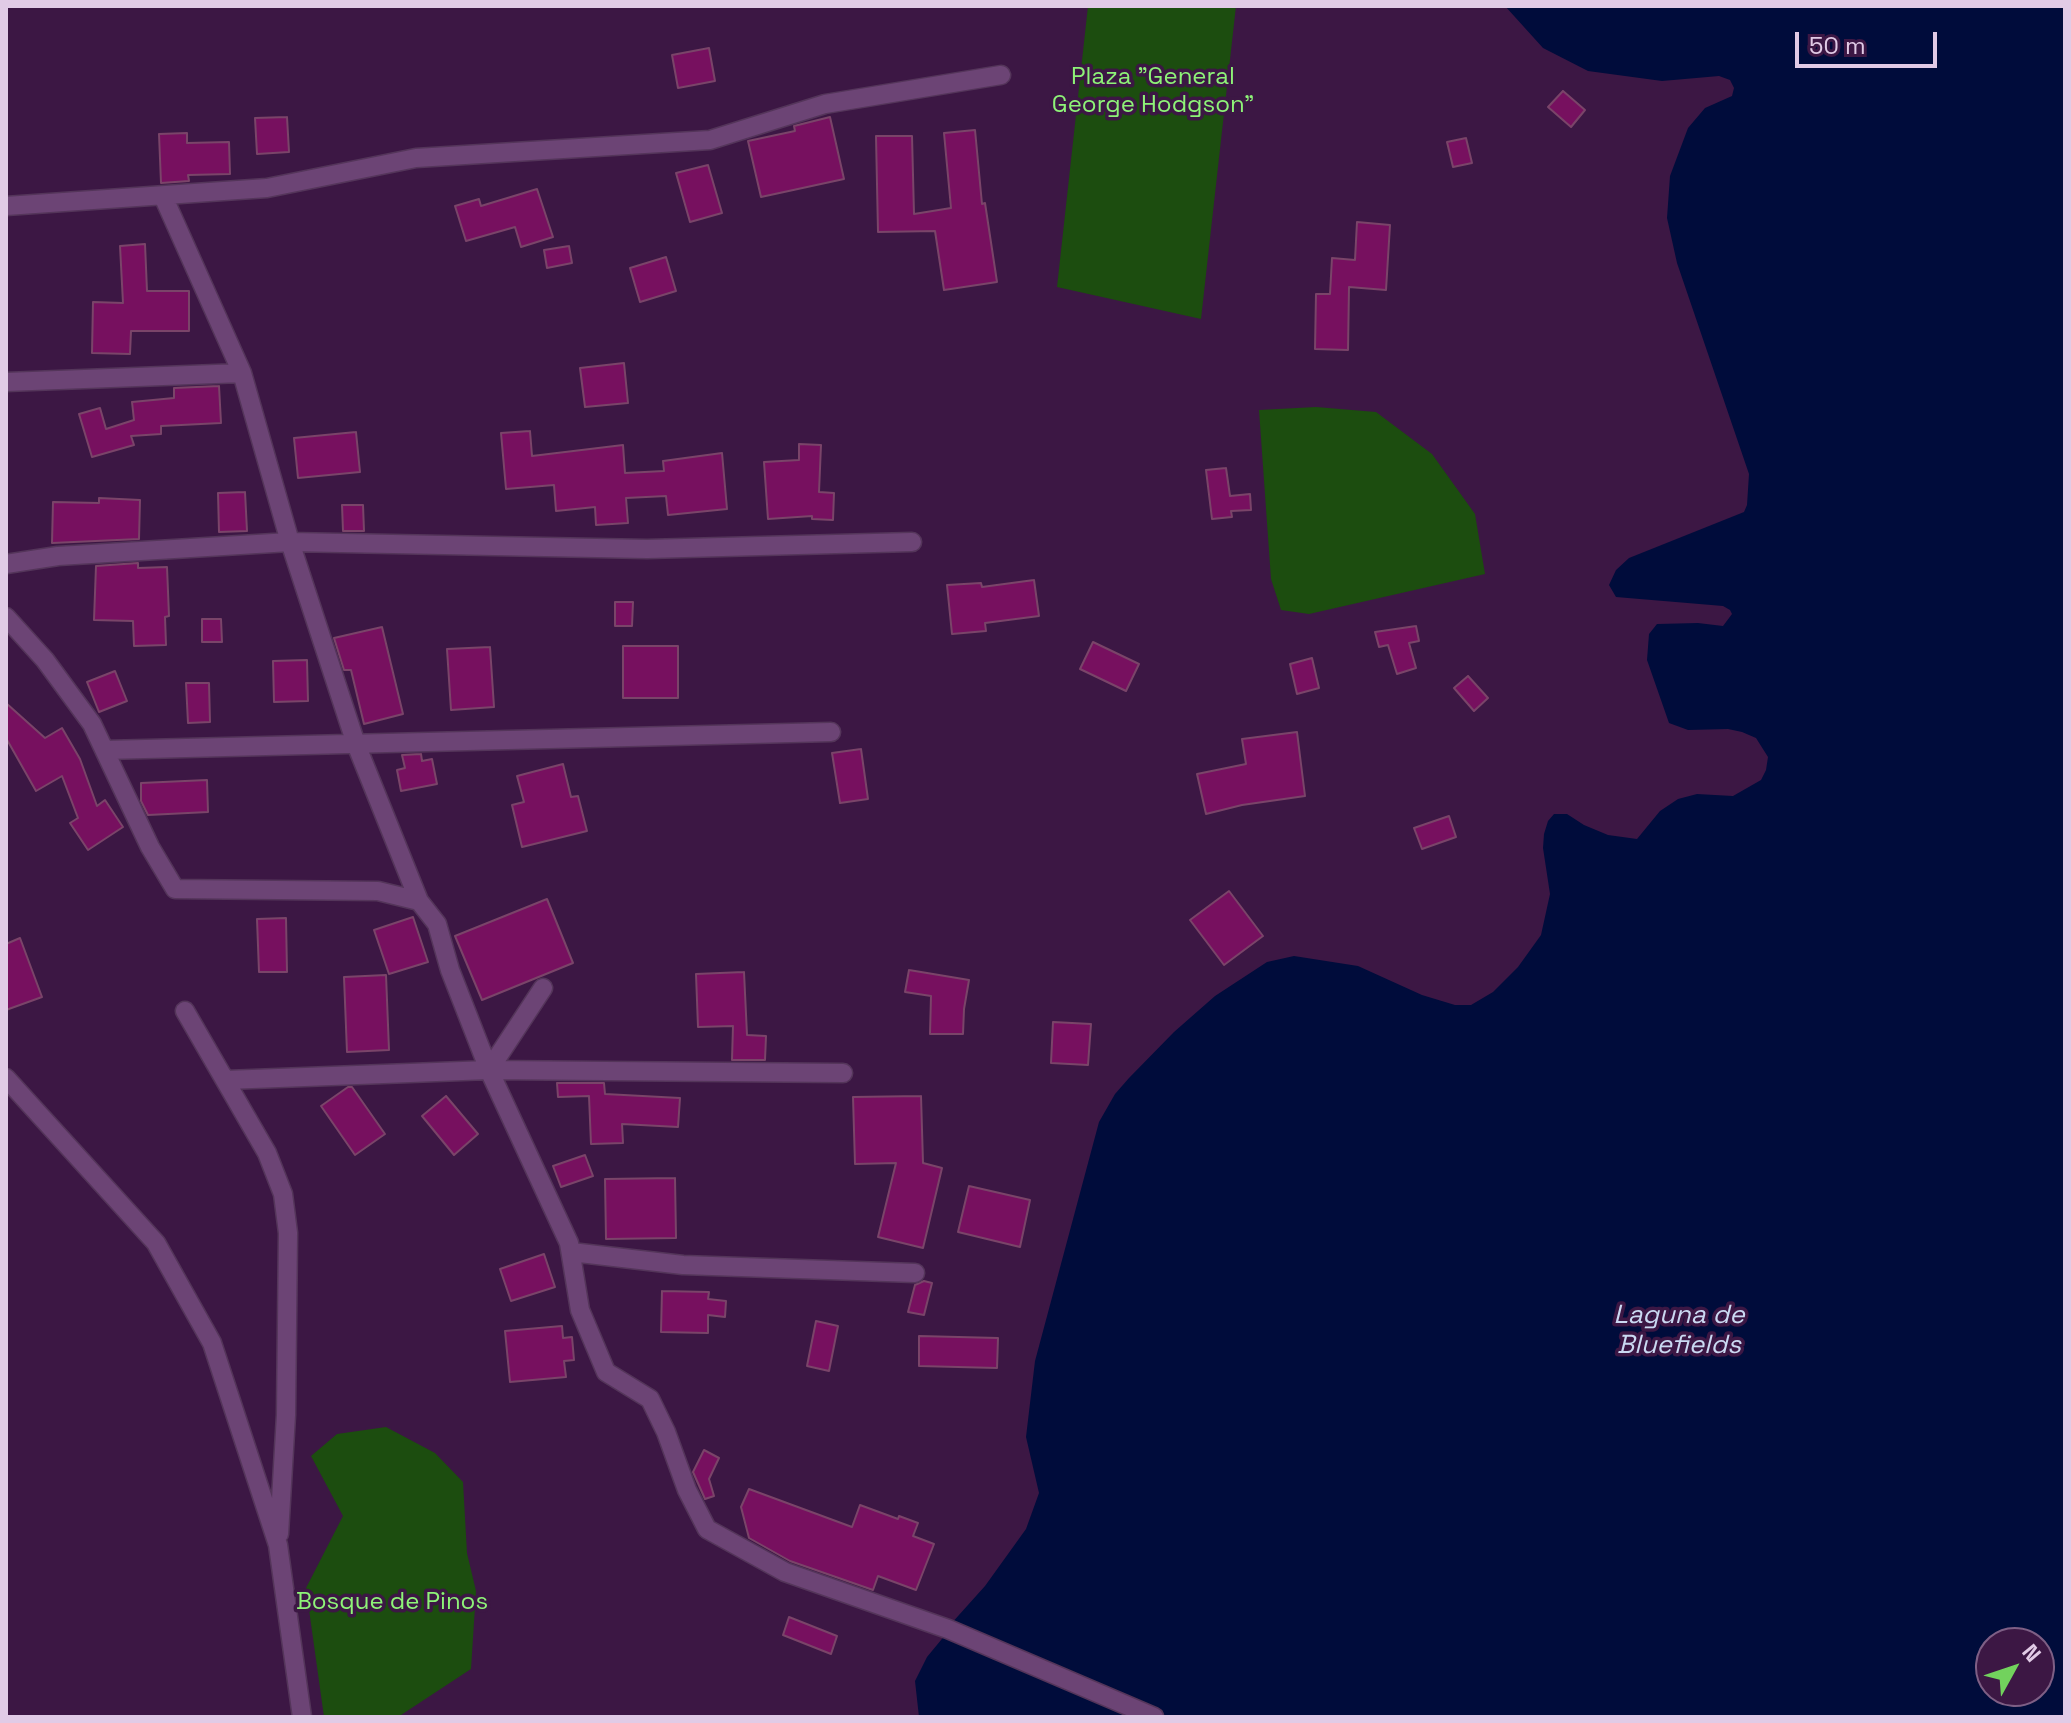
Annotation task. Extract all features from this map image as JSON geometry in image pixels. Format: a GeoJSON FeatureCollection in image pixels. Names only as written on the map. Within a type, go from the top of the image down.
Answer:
{"type":"FeatureCollection","features":[{"type":"Feature","properties":{"kind":"street"},"geometry":{"type":"LineString","coordinates":[[6,206],[267,188],[416,158],[710,140],[825,104],[1001,75]]}},
{"type":"Feature","properties":{"kind":"street"},"geometry":{"type":"LineString","coordinates":[[163,196],[242,373],[290,542],[356,744],[419,901],[437,924],[450,970],[489,1070],[571,1252],[580,1310],[606,1372],[650,1399],[687,1490],[707,1529],[785,1572],[948,1629],[1154,1717]]}},
{"type":"Feature","properties":{"kind":"street"},"geometry":{"type":"LineString","coordinates":[[6,382],[242,373]]}},
{"type":"Feature","properties":{"kind":"street"},"geometry":{"type":"LineString","coordinates":[[6,564],[58,556],[290,542],[647,549],[912,542]]}},
{"type":"Feature","properties":{"kind":"street"},"geometry":{"type":"LineString","coordinates":[[6,617],[30,642],[83,711],[105,750],[150,847],[175,889],[378,891],[419,901]]}},
{"type":"Feature","properties":{"kind":"street"},"geometry":{"type":"LineString","coordinates":[[105,750],[831,732]]}},
{"type":"Feature","properties":{"kind":"street"},"geometry":{"type":"LineString","coordinates":[[489,1070],[543,988]]}},
{"type":"Feature","properties":{"kind":"street"},"geometry":{"type":"LineString","coordinates":[[185,1011],[267,1153],[283,1194],[288,1233],[285,1448],[278,1545]]}},
{"type":"Feature","properties":{"kind":"street"},"geometry":{"type":"LineString","coordinates":[[226,1080],[489,1070],[843,1073]]}},
{"type":"Feature","properties":{"kind":"street"},"geometry":{"type":"LineString","coordinates":[[6,1078],[156,1243],[212,1343],[278,1545],[302,1717]]}},
{"type":"Feature","properties":{"kind":"street"},"geometry":{"type":"LineString","coordinates":[[571,1252],[683,1265],[915,1273]]}},
{"type":"Feature","properties":{"kind":"green space","name":"Plaza \"General George Hodgson\""},"geometry":{"type":"Polygon","coordinates":[[[1088,6],[1236,6],[1201,319],[1057,287],[1088,6]]]}},
{"type":"Feature","properties":{"kind":"green space"},"geometry":{"type":"Polygon","coordinates":[[[1316,407],[1376,412],[1432,454],[1475,514],[1485,574],[1309,614],[1281,610],[1271,579],[1259,410],[1316,407]]]}},
{"type":"Feature","properties":{"kind":"green space","name":"Bosque de Pinos"},"geometry":{"type":"Polygon","coordinates":[[[386,1427],[435,1453],[463,1482],[467,1553],[476,1591],[471,1669],[398,1717],[324,1717],[306,1588],[343,1516],[311,1456],[337,1434],[386,1427]]]}},
{"type":"Feature","properties":{"kind":"water","name":"Laguna de Bluefields"},"geometry":{"type":"Polygon","coordinates":[[[1505,6],[2065,6],[2065,1717],[919,1717],[915,1681],[927,1657],[950,1625],[985,1586],[1026,1529],[1039,1493],[1026,1437],[1035,1361],[1099,1122],[1115,1094],[1129,1078],[1215,996],[1267,962],[1294,956],[1358,966],[1422,995],[1455,1005],[1471,1005],[1493,992],[1518,967],[1541,935],[1550,894],[1544,834],[1554,814],[1567,814],[1608,835],[1637,839],[1660,811],[1678,799],[1697,794],[1733,796],[1761,780],[1766,770],[1768,757],[1756,738],[1728,729],[1688,730],[1669,723],[1647,660],[1649,634],[1657,624],[1723,626],[1732,614],[1730,610],[1723,606],[1616,597],[1609,585],[1616,570],[1629,558],[1744,512],[1747,505],[1749,474],[1677,263],[1667,218],[1670,176],[1688,128],[1705,108],[1732,96],[1734,88],[1730,80],[1719,76],[1662,81],[1588,71],[1543,48],[1505,6]]]}},
{"type":"Feature","properties":{"kind":"building"},"geometry":{"type":"Polygon","coordinates":[[[709,48],[715,81],[678,88],[672,55],[709,48]]]}},
{"type":"Feature","properties":{"kind":"building"},"geometry":{"type":"Polygon","coordinates":[[[1563,91],[1585,110],[1571,127],[1548,107],[1563,91]]]}},
{"type":"Feature","properties":{"kind":"building"},"geometry":{"type":"Polygon","coordinates":[[[287,117],[289,152],[257,154],[255,118],[287,117]]]}},
{"type":"Feature","properties":{"kind":"building"},"geometry":{"type":"Polygon","coordinates":[[[830,117],[844,179],[761,197],[748,141],[795,131],[794,126],[830,117]]]}},
{"type":"Feature","properties":{"kind":"building"},"geometry":{"type":"Polygon","coordinates":[[[975,130],[982,204],[985,203],[997,282],[944,290],[935,231],[878,232],[876,136],[912,136],[914,214],[951,208],[944,133],[975,130]]]}},
{"type":"Feature","properties":{"kind":"building"},"geometry":{"type":"Polygon","coordinates":[[[187,133],[187,143],[229,142],[230,174],[188,175],[189,181],[161,183],[159,134],[187,133]]]}},
{"type":"Feature","properties":{"kind":"building"},"geometry":{"type":"Polygon","coordinates":[[[1466,138],[1472,163],[1453,167],[1447,142],[1466,138]]]}},
{"type":"Feature","properties":{"kind":"building"},"geometry":{"type":"Polygon","coordinates":[[[708,165],[722,213],[690,222],[676,173],[708,165]]]}},
{"type":"Feature","properties":{"kind":"building"},"geometry":{"type":"Polygon","coordinates":[[[537,189],[553,237],[521,247],[515,227],[466,241],[455,206],[479,199],[481,206],[537,189]]]}},
{"type":"Feature","properties":{"kind":"building"},"geometry":{"type":"Polygon","coordinates":[[[1357,222],[1390,225],[1386,290],[1349,287],[1348,350],[1315,349],[1316,294],[1330,294],[1332,258],[1355,260],[1357,222]]]}},
{"type":"Feature","properties":{"kind":"building"},"geometry":{"type":"Polygon","coordinates":[[[145,244],[147,291],[189,291],[189,331],[131,331],[130,354],[92,353],[93,302],[123,303],[120,246],[145,244]]]}},
{"type":"Feature","properties":{"kind":"building"},"geometry":{"type":"Polygon","coordinates":[[[569,246],[572,263],[547,268],[544,250],[569,246]]]}},
{"type":"Feature","properties":{"kind":"building"},"geometry":{"type":"Polygon","coordinates":[[[666,257],[676,291],[640,302],[630,268],[666,257]]]}},
{"type":"Feature","properties":{"kind":"building"},"geometry":{"type":"Polygon","coordinates":[[[624,363],[628,403],[585,407],[580,368],[624,363]]]}},
{"type":"Feature","properties":{"kind":"building"},"geometry":{"type":"Polygon","coordinates":[[[219,386],[221,423],[161,426],[161,434],[131,436],[134,445],[92,457],[79,414],[100,408],[106,429],[134,420],[132,402],[174,398],[174,388],[219,386]]]}},
{"type":"Feature","properties":{"kind":"building"},"geometry":{"type":"Polygon","coordinates":[[[530,431],[532,456],[623,445],[625,473],[664,471],[663,461],[722,453],[727,509],[668,515],[666,496],[626,498],[628,523],[596,525],[595,507],[556,511],[554,485],[506,489],[501,433],[530,431]]]}},
{"type":"Feature","properties":{"kind":"building"},"geometry":{"type":"Polygon","coordinates":[[[356,432],[360,472],[298,478],[294,438],[356,432]]]}},
{"type":"Feature","properties":{"kind":"building"},"geometry":{"type":"Polygon","coordinates":[[[799,444],[821,445],[819,492],[834,493],[833,520],[812,519],[812,516],[768,519],[764,462],[799,460],[799,444]]]}},
{"type":"Feature","properties":{"kind":"building"},"geometry":{"type":"Polygon","coordinates":[[[1226,468],[1230,496],[1250,494],[1251,510],[1231,511],[1232,517],[1212,519],[1206,470],[1226,468]]]}},
{"type":"Feature","properties":{"kind":"building"},"geometry":{"type":"Polygon","coordinates":[[[245,492],[247,531],[219,532],[218,493],[245,492]]]}},
{"type":"Feature","properties":{"kind":"building"},"geometry":{"type":"Polygon","coordinates":[[[99,498],[140,500],[139,539],[52,543],[53,502],[99,503],[99,498]]]}},
{"type":"Feature","properties":{"kind":"building"},"geometry":{"type":"Polygon","coordinates":[[[342,505],[363,505],[364,531],[343,531],[342,505]]]}},
{"type":"Feature","properties":{"kind":"building"},"geometry":{"type":"Polygon","coordinates":[[[138,563],[138,568],[167,567],[169,616],[165,617],[166,645],[134,646],[133,621],[94,620],[96,566],[138,563]]]}},
{"type":"Feature","properties":{"kind":"building"},"geometry":{"type":"Polygon","coordinates":[[[1034,580],[1039,616],[985,623],[986,631],[952,634],[947,585],[981,583],[982,587],[1034,580]]]}},
{"type":"Feature","properties":{"kind":"building"},"geometry":{"type":"Polygon","coordinates":[[[615,602],[633,602],[632,626],[615,626],[615,602]]]}},
{"type":"Feature","properties":{"kind":"building"},"geometry":{"type":"Polygon","coordinates":[[[202,619],[221,619],[222,642],[202,642],[202,619]]]}},
{"type":"Feature","properties":{"kind":"building"},"geometry":{"type":"Polygon","coordinates":[[[1416,626],[1419,641],[1409,643],[1416,668],[1397,674],[1388,645],[1379,647],[1375,632],[1416,626]]]}},
{"type":"Feature","properties":{"kind":"building"},"geometry":{"type":"Polygon","coordinates":[[[382,627],[403,714],[364,724],[351,670],[344,670],[334,638],[382,627]]]}},
{"type":"Feature","properties":{"kind":"building"},"geometry":{"type":"Polygon","coordinates":[[[1093,642],[1139,664],[1126,691],[1080,669],[1093,642]]]}},
{"type":"Feature","properties":{"kind":"building"},"geometry":{"type":"Polygon","coordinates":[[[623,646],[678,646],[678,698],[623,698],[623,646]]]}},
{"type":"Feature","properties":{"kind":"building"},"geometry":{"type":"Polygon","coordinates":[[[490,647],[494,707],[451,710],[447,649],[490,647]]]}},
{"type":"Feature","properties":{"kind":"building"},"geometry":{"type":"Polygon","coordinates":[[[1312,658],[1319,688],[1297,694],[1290,664],[1312,658]]]}},
{"type":"Feature","properties":{"kind":"building"},"geometry":{"type":"Polygon","coordinates":[[[307,660],[308,701],[274,702],[273,661],[307,660]]]}},
{"type":"Feature","properties":{"kind":"building"},"geometry":{"type":"Polygon","coordinates":[[[115,671],[127,701],[99,712],[87,682],[115,671]]]}},
{"type":"Feature","properties":{"kind":"building"},"geometry":{"type":"Polygon","coordinates":[[[1468,676],[1488,698],[1474,711],[1454,688],[1468,676]]]}},
{"type":"Feature","properties":{"kind":"building"},"geometry":{"type":"Polygon","coordinates":[[[186,683],[209,683],[210,722],[188,723],[186,683]]]}},
{"type":"Feature","properties":{"kind":"building"},"geometry":{"type":"Polygon","coordinates":[[[6,703],[45,738],[62,728],[80,759],[97,806],[105,800],[123,827],[88,850],[70,823],[78,818],[62,776],[36,791],[6,738],[6,703]]]}},
{"type":"Feature","properties":{"kind":"building"},"geometry":{"type":"Polygon","coordinates":[[[1297,732],[1305,796],[1242,805],[1206,814],[1197,774],[1246,764],[1242,739],[1297,732]]]}},
{"type":"Feature","properties":{"kind":"building"},"geometry":{"type":"Polygon","coordinates":[[[861,749],[868,799],[840,803],[832,753],[861,749]]]}},
{"type":"Feature","properties":{"kind":"building"},"geometry":{"type":"Polygon","coordinates":[[[421,754],[422,761],[432,759],[437,784],[401,791],[397,770],[405,768],[402,755],[421,754]]]}},
{"type":"Feature","properties":{"kind":"building"},"geometry":{"type":"Polygon","coordinates":[[[563,764],[571,797],[578,796],[587,831],[522,847],[512,805],[524,802],[517,776],[563,764]]]}},
{"type":"Feature","properties":{"kind":"building"},"geometry":{"type":"Polygon","coordinates":[[[207,780],[208,812],[148,815],[141,801],[141,783],[207,780]]]}},
{"type":"Feature","properties":{"kind":"building"},"geometry":{"type":"Polygon","coordinates":[[[1449,816],[1456,837],[1422,849],[1414,828],[1449,816]]]}},
{"type":"Feature","properties":{"kind":"building"},"geometry":{"type":"Polygon","coordinates":[[[1229,891],[1263,936],[1224,965],[1190,920],[1229,891]]]}},
{"type":"Feature","properties":{"kind":"building"},"geometry":{"type":"Polygon","coordinates":[[[547,899],[573,963],[482,1000],[455,936],[547,899]]]}},
{"type":"Feature","properties":{"kind":"building"},"geometry":{"type":"Polygon","coordinates":[[[413,917],[428,962],[389,974],[374,930],[413,917]]]}},
{"type":"Feature","properties":{"kind":"building"},"geometry":{"type":"Polygon","coordinates":[[[286,918],[287,972],[259,972],[257,919],[286,918]]]}},
{"type":"Feature","properties":{"kind":"building"},"geometry":{"type":"Polygon","coordinates":[[[20,938],[42,997],[6,1010],[6,944],[20,938]]]}},
{"type":"Feature","properties":{"kind":"building"},"geometry":{"type":"Polygon","coordinates":[[[909,970],[969,980],[963,1034],[930,1034],[931,996],[905,992],[909,970]]]}},
{"type":"Feature","properties":{"kind":"building"},"geometry":{"type":"Polygon","coordinates":[[[744,972],[747,1035],[766,1036],[765,1060],[732,1060],[733,1026],[698,1027],[696,974],[744,972]]]}},
{"type":"Feature","properties":{"kind":"building"},"geometry":{"type":"Polygon","coordinates":[[[386,975],[389,1050],[347,1052],[344,977],[386,975]]]}},
{"type":"Feature","properties":{"kind":"building"},"geometry":{"type":"Polygon","coordinates":[[[1053,1022],[1091,1024],[1088,1065],[1051,1063],[1053,1022]]]}},
{"type":"Feature","properties":{"kind":"building"},"geometry":{"type":"Polygon","coordinates":[[[557,1083],[604,1083],[605,1094],[680,1098],[678,1127],[622,1124],[623,1143],[591,1144],[589,1096],[558,1097],[557,1083]]]}},
{"type":"Feature","properties":{"kind":"building"},"geometry":{"type":"Polygon","coordinates":[[[352,1087],[385,1134],[355,1155],[321,1106],[352,1087]]]}},
{"type":"Feature","properties":{"kind":"building"},"geometry":{"type":"Polygon","coordinates":[[[446,1096],[478,1134],[454,1155],[422,1116],[446,1096]]]}},
{"type":"Feature","properties":{"kind":"building"},"geometry":{"type":"Polygon","coordinates":[[[921,1096],[923,1163],[942,1168],[923,1248],[878,1237],[896,1163],[855,1164],[853,1097],[921,1096]]]}},
{"type":"Feature","properties":{"kind":"building"},"geometry":{"type":"Polygon","coordinates":[[[585,1155],[593,1176],[561,1187],[553,1166],[585,1155]]]}},
{"type":"Feature","properties":{"kind":"building"},"geometry":{"type":"Polygon","coordinates":[[[675,1178],[676,1238],[606,1239],[605,1179],[675,1178]]]}},
{"type":"Feature","properties":{"kind":"building"},"geometry":{"type":"Polygon","coordinates":[[[969,1186],[1030,1200],[1020,1247],[958,1232],[969,1186]]]}},
{"type":"Feature","properties":{"kind":"building"},"geometry":{"type":"Polygon","coordinates":[[[544,1254],[555,1287],[511,1301],[500,1269],[544,1254]]]}},
{"type":"Feature","properties":{"kind":"building"},"geometry":{"type":"Polygon","coordinates":[[[924,1281],[932,1283],[924,1315],[908,1312],[915,1285],[924,1281]]]}},
{"type":"Feature","properties":{"kind":"building"},"geometry":{"type":"Polygon","coordinates":[[[662,1291],[709,1292],[708,1299],[726,1301],[725,1317],[708,1315],[708,1333],[661,1332],[662,1291]]]}},
{"type":"Feature","properties":{"kind":"building"},"geometry":{"type":"Polygon","coordinates":[[[816,1321],[838,1326],[829,1371],[807,1366],[816,1321]]]}},
{"type":"Feature","properties":{"kind":"building"},"geometry":{"type":"Polygon","coordinates":[[[562,1326],[563,1338],[572,1337],[574,1360],[564,1361],[566,1377],[510,1382],[505,1331],[562,1326]]]}},
{"type":"Feature","properties":{"kind":"building"},"geometry":{"type":"Polygon","coordinates":[[[919,1336],[998,1338],[997,1368],[919,1366],[919,1336]]]}},
{"type":"Feature","properties":{"kind":"building"},"geometry":{"type":"Polygon","coordinates":[[[704,1450],[719,1458],[709,1479],[714,1496],[705,1499],[693,1472],[704,1450]]]}},
{"type":"Feature","properties":{"kind":"building"},"geometry":{"type":"Polygon","coordinates":[[[749,1489],[852,1527],[860,1505],[918,1523],[913,1536],[934,1544],[916,1590],[878,1576],[873,1590],[790,1561],[749,1538],[741,1507],[749,1489]]]}},
{"type":"Feature","properties":{"kind":"building"},"geometry":{"type":"Polygon","coordinates":[[[789,1617],[837,1636],[831,1654],[783,1635],[789,1617]]]}}]}
